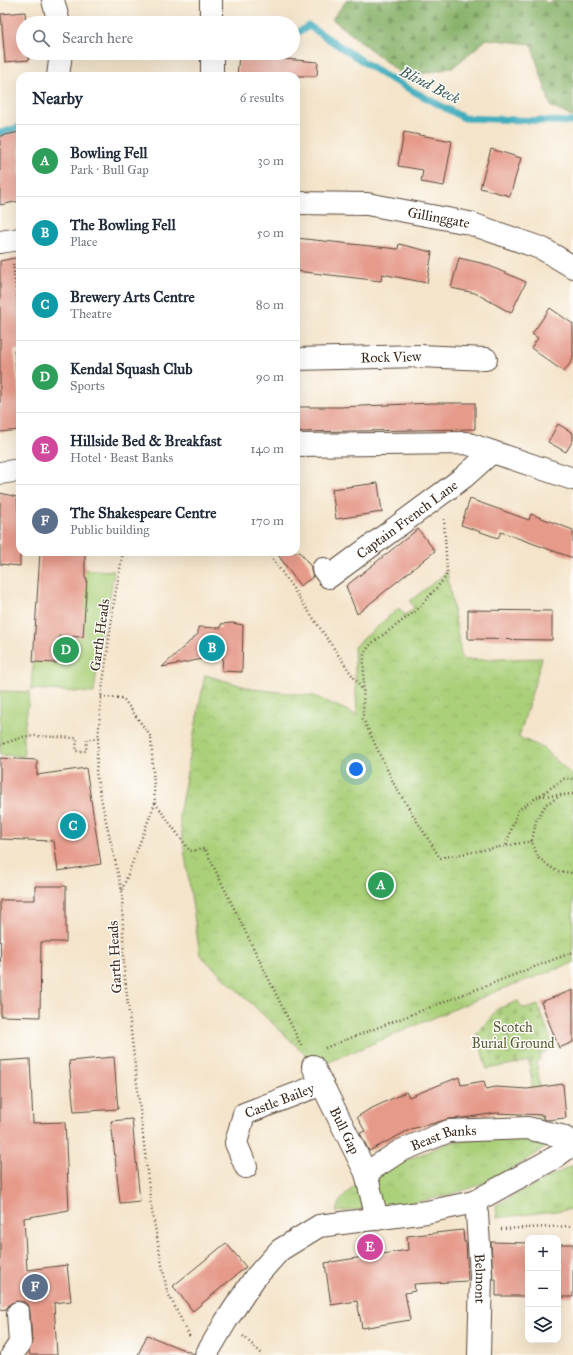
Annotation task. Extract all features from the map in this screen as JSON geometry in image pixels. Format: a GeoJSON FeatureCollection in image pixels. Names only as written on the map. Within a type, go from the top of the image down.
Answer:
{"type":"FeatureCollection","features":[{"type":"Feature","properties":{"kind":"street"},"geometry":{"type":"LineString","coordinates":[[53,0],[57,16]]}},
{"type":"Feature","properties":{"kind":"street"},"geometry":{"type":"LineString","coordinates":[[211,0],[211,16]]}},
{"type":"Feature","properties":{"kind":"street"},"geometry":{"type":"LineString","coordinates":[[59,72],[60,60]]}},
{"type":"Feature","properties":{"kind":"street"},"geometry":{"type":"LineString","coordinates":[[212,60],[212,72]]}},
{"type":"Feature","properties":{"kind":"street","name":"Gillinggate"},"geometry":{"type":"LineString","coordinates":[[300,203],[368,204],[469,223],[543,249],[573,267]]}},
{"type":"Feature","properties":{"kind":"street","name":"Rock View"},"geometry":{"type":"LineString","coordinates":[[300,359],[420,356],[486,359]]}},
{"type":"Feature","properties":{"kind":"street"},"geometry":{"type":"LineString","coordinates":[[300,445],[466,444],[573,479]]}},
{"type":"Feature","properties":{"kind":"street","name":"Captain French Lane"},"geometry":{"type":"LineString","coordinates":[[323,569],[329,577],[442,493],[492,452]]}},
{"type":"Feature","properties":{"kind":"street"},"geometry":{"type":"LineString","coordinates":[[0,473],[16,471]]}},
{"type":"Feature","properties":{"kind":"street","name":"Castle Bailey"},"geometry":{"type":"LineString","coordinates":[[246,1167],[236,1143],[244,1114],[314,1069]]}},
{"type":"Feature","properties":{"kind":"street","name":"Bull Gap"},"geometry":{"type":"LineString","coordinates":[[314,1069],[366,1173]]}},
{"type":"Feature","properties":{"kind":"street","name":"Beast Banks"},"geometry":{"type":"LineString","coordinates":[[199,1348],[226,1321],[254,1280],[280,1250],[319,1226],[427,1212],[474,1202],[554,1158],[573,1143],[561,1136],[526,1128],[448,1131],[400,1151],[366,1173]]}},
{"type":"Feature","properties":{"kind":"street"},"geometry":{"type":"LineString","coordinates":[[366,1173],[377,1219]]}},
{"type":"Feature","properties":{"kind":"street","name":"Belmont"},"geometry":{"type":"LineString","coordinates":[[474,1202],[477,1214],[481,1275],[479,1355]]}},
{"type":"Feature","properties":{"kind":"street"},"geometry":{"type":"LineString","coordinates":[[12,1355],[20,1343],[18,1313]]}},
{"type":"Feature","properties":{"kind":"path"},"geometry":{"type":"LineString","coordinates":[[13,240],[11,250],[16,289]]}},
{"type":"Feature","properties":{"kind":"path"},"geometry":{"type":"LineString","coordinates":[[442,493],[447,572],[445,578],[417,610],[372,643],[364,653],[363,719],[395,786],[440,858],[532,841]]}},
{"type":"Feature","properties":{"kind":"path","name":"Garth Heads"},"geometry":{"type":"LineString","coordinates":[[122,556],[115,596],[101,697],[96,773],[122,891],[124,970],[151,1206],[167,1292],[199,1348]]}},
{"type":"Feature","properties":{"kind":"path"},"geometry":{"type":"LineString","coordinates":[[271,556],[364,692]]}},
{"type":"Feature","properties":{"kind":"path"},"geometry":{"type":"LineString","coordinates":[[101,697],[123,698],[151,737],[155,803],[122,891]]}},
{"type":"Feature","properties":{"kind":"path"},"geometry":{"type":"LineString","coordinates":[[0,745],[23,737],[35,736],[77,738],[76,751],[86,751],[87,739],[98,739]]}},
{"type":"Feature","properties":{"kind":"path"},"geometry":{"type":"LineString","coordinates":[[506,846],[518,810],[564,779],[573,779]]}},
{"type":"Feature","properties":{"kind":"path"},"geometry":{"type":"LineString","coordinates":[[539,796],[573,794]]}},
{"type":"Feature","properties":{"kind":"path"},"geometry":{"type":"LineString","coordinates":[[562,795],[546,804],[536,821],[532,841],[538,858],[556,871],[573,873]]}},
{"type":"Feature","properties":{"kind":"path"},"geometry":{"type":"LineString","coordinates":[[155,803],[190,851],[205,849],[314,1069],[573,952]]}},
{"type":"Feature","properties":{"kind":"path"},"geometry":{"type":"LineString","coordinates":[[478,1230],[573,1226]]}},
{"type":"Feature","properties":{"kind":"green space"},"geometry":{"type":"Polygon","coordinates":[[[347,0],[544,0],[547,3],[557,0],[573,0],[573,117],[551,107],[531,44],[487,39],[452,68],[405,77],[332,19],[347,0]]]}},
{"type":"Feature","properties":{"kind":"green space"},"geometry":{"type":"Polygon","coordinates":[[[41,567],[114,571],[108,610],[104,611],[94,693],[31,689],[41,567]]]}},
{"type":"Feature","properties":{"kind":"green space"},"geometry":{"type":"Polygon","coordinates":[[[447,572],[462,660],[542,658],[519,737],[543,748],[573,776],[573,963],[497,991],[322,1065],[306,1055],[200,955],[179,815],[205,675],[253,689],[314,696],[357,715],[354,647],[399,608],[405,615],[414,608],[410,601],[447,572]]]}},
{"type":"Feature","properties":{"kind":"green space"},"geometry":{"type":"Polygon","coordinates":[[[0,691],[30,692],[23,737],[24,756],[0,755],[0,691]]]}},
{"type":"Feature","properties":{"kind":"green space","name":"Scotch Burial Ground"},"geometry":{"type":"Polygon","coordinates":[[[518,1001],[526,1008],[538,1005],[554,1048],[544,1053],[537,1063],[543,1120],[536,1115],[529,1061],[487,1069],[477,1034],[497,1009],[518,1001]]]}},
{"type":"Feature","properties":{"kind":"green space"},"geometry":{"type":"Polygon","coordinates":[[[503,1136],[550,1144],[501,1175],[484,1183],[448,1195],[411,1203],[336,1212],[339,1202],[354,1186],[400,1163],[451,1142],[503,1136]]]}},
{"type":"Feature","properties":{"kind":"green space"},"geometry":{"type":"Polygon","coordinates":[[[573,1165],[573,1209],[497,1218],[496,1205],[573,1165]]]}},
{"type":"Feature","properties":{"kind":"building"},"geometry":{"type":"Polygon","coordinates":[[[25,12],[25,16],[16,16],[16,60],[29,60],[5,62],[1,14],[25,12]]]}},
{"type":"Feature","properties":{"kind":"building"},"geometry":{"type":"Polygon","coordinates":[[[239,60],[295,60],[318,62],[317,76],[300,76],[300,72],[237,72],[239,60]]]}},
{"type":"Feature","properties":{"kind":"building"},"geometry":{"type":"Polygon","coordinates":[[[404,132],[452,141],[444,186],[421,182],[423,170],[398,166],[404,132]]]}},
{"type":"Feature","properties":{"kind":"building"},"geometry":{"type":"Polygon","coordinates":[[[16,133],[16,202],[0,205],[0,136],[16,133]]]}},
{"type":"Feature","properties":{"kind":"building"},"geometry":{"type":"Polygon","coordinates":[[[491,149],[521,158],[510,196],[480,188],[491,149]]]}},
{"type":"Feature","properties":{"kind":"building"},"geometry":{"type":"Polygon","coordinates":[[[300,238],[398,249],[399,244],[432,252],[427,283],[382,274],[381,281],[300,271],[300,238]]]}},
{"type":"Feature","properties":{"kind":"building"},"geometry":{"type":"Polygon","coordinates":[[[16,258],[16,350],[14,350],[16,368],[16,430],[0,432],[0,261],[16,258]]]}},
{"type":"Feature","properties":{"kind":"building"},"geometry":{"type":"Polygon","coordinates":[[[459,258],[485,264],[526,282],[511,313],[475,293],[451,288],[459,258]]]}},
{"type":"Feature","properties":{"kind":"building"},"geometry":{"type":"Polygon","coordinates":[[[550,308],[573,324],[573,359],[564,372],[531,348],[538,338],[532,334],[550,308]]]}},
{"type":"Feature","properties":{"kind":"building"},"geometry":{"type":"Polygon","coordinates":[[[431,403],[475,403],[475,429],[300,432],[300,407],[340,407],[431,403]]]}},
{"type":"Feature","properties":{"kind":"building"},"geometry":{"type":"Polygon","coordinates":[[[558,424],[573,433],[573,440],[566,452],[548,442],[558,424]]]}},
{"type":"Feature","properties":{"kind":"building"},"geometry":{"type":"Polygon","coordinates":[[[378,483],[382,512],[336,519],[332,489],[378,483]]]}},
{"type":"Feature","properties":{"kind":"building"},"geometry":{"type":"Polygon","coordinates":[[[0,493],[16,497],[16,556],[20,556],[20,566],[0,564],[0,493]]]}},
{"type":"Feature","properties":{"kind":"building"},"geometry":{"type":"Polygon","coordinates":[[[470,499],[529,520],[531,514],[573,530],[573,558],[501,532],[498,538],[461,525],[470,499]]]}},
{"type":"Feature","properties":{"kind":"building"},"geometry":{"type":"Polygon","coordinates":[[[418,529],[435,551],[357,614],[346,586],[418,529]]]}},
{"type":"Feature","properties":{"kind":"building"},"geometry":{"type":"Polygon","coordinates":[[[300,552],[311,567],[313,577],[300,586],[279,556],[300,556],[300,552]]]}},
{"type":"Feature","properties":{"kind":"building"},"geometry":{"type":"Polygon","coordinates":[[[40,556],[85,556],[85,578],[87,578],[83,637],[59,636],[57,663],[33,662],[40,556]]]}},
{"type":"Feature","properties":{"kind":"building"},"geometry":{"type":"Polygon","coordinates":[[[468,610],[552,611],[552,640],[468,639],[468,610]]]}},
{"type":"Feature","properties":{"kind":"building"},"geometry":{"type":"Polygon","coordinates":[[[232,623],[243,625],[242,672],[222,671],[223,655],[162,667],[198,634],[198,627],[221,628],[221,624],[232,623]]]}},
{"type":"Feature","properties":{"kind":"building"},"geometry":{"type":"Polygon","coordinates":[[[0,758],[37,760],[37,775],[86,768],[101,864],[58,871],[54,841],[0,839],[0,758]]]}},
{"type":"Feature","properties":{"kind":"building"},"geometry":{"type":"Polygon","coordinates":[[[35,886],[66,886],[66,942],[41,942],[40,1017],[1,1016],[0,900],[35,900],[35,886]]]}},
{"type":"Feature","properties":{"kind":"building"},"geometry":{"type":"Polygon","coordinates":[[[573,990],[573,1042],[559,1048],[541,1002],[573,990]]]}},
{"type":"Feature","properties":{"kind":"building"},"geometry":{"type":"Polygon","coordinates":[[[114,1057],[118,1109],[74,1112],[69,1061],[114,1057]]]}},
{"type":"Feature","properties":{"kind":"building"},"geometry":{"type":"Polygon","coordinates":[[[30,1059],[33,1123],[65,1122],[69,1210],[24,1218],[27,1270],[67,1265],[71,1301],[54,1303],[57,1355],[30,1355],[29,1351],[32,1342],[30,1312],[29,1306],[24,1302],[17,1301],[11,1303],[6,1309],[0,1310],[0,1061],[30,1059]]]}},
{"type":"Feature","properties":{"kind":"building"},"geometry":{"type":"Polygon","coordinates":[[[459,1077],[461,1085],[484,1081],[486,1089],[496,1087],[527,1089],[563,1084],[566,1118],[546,1120],[543,1119],[543,1115],[496,1113],[448,1119],[411,1129],[369,1151],[360,1133],[365,1131],[357,1117],[368,1110],[406,1092],[409,1097],[459,1077]]]}},
{"type":"Feature","properties":{"kind":"building"},"geometry":{"type":"Polygon","coordinates":[[[132,1119],[140,1201],[120,1203],[111,1121],[132,1119]]]}},
{"type":"Feature","properties":{"kind":"building"},"geometry":{"type":"Polygon","coordinates":[[[463,1230],[464,1242],[466,1242],[468,1281],[414,1284],[415,1291],[405,1293],[410,1320],[362,1328],[357,1301],[331,1305],[325,1263],[408,1250],[407,1236],[463,1230]]]}},
{"type":"Feature","properties":{"kind":"building"},"geometry":{"type":"Polygon","coordinates":[[[491,1242],[525,1243],[525,1296],[496,1296],[496,1279],[493,1279],[491,1242]]]}},
{"type":"Feature","properties":{"kind":"building"},"geometry":{"type":"Polygon","coordinates":[[[226,1243],[246,1267],[193,1311],[173,1286],[226,1243]]]}},
{"type":"Feature","properties":{"kind":"building"},"geometry":{"type":"Polygon","coordinates":[[[561,1244],[573,1244],[573,1297],[561,1297],[561,1244]]]}},
{"type":"Feature","properties":{"kind":"building"},"geometry":{"type":"Polygon","coordinates":[[[147,1335],[194,1354],[194,1355],[138,1355],[147,1335]]]}},
{"type":"Feature","properties":{"kind":"waterway","name":"Blind Beck"},"geometry":{"type":"LineString","coordinates":[[300,31],[309,26],[385,76],[464,118],[573,122]]}},
{"type":"Feature","properties":{"kind":"waterway","name":"Blind Beck"},"geometry":{"type":"LineString","coordinates":[[0,133],[16,128]]}},
{"type":"Feature","properties":{"kind":"place","name":"The Bowling Fell"},"geometry":{"type":"Point","coordinates":[212,648]}},
{"type":"Feature","properties":{"kind":"place","name":"Kendal Squash Club"},"geometry":{"type":"Point","coordinates":[66,650]}},
{"type":"Feature","properties":{"kind":"place","name":"Brewery Arts Centre"},"geometry":{"type":"Point","coordinates":[73,826]}},
{"type":"Feature","properties":{"kind":"place","name":"Bowling Fell"},"geometry":{"type":"Point","coordinates":[381,885]}},
{"type":"Feature","properties":{"kind":"place","name":"Hillside Bed & Breakfast"},"geometry":{"type":"Point","coordinates":[370,1247]}},
{"type":"Feature","properties":{"kind":"place","name":"The Shakespeare Centre"},"geometry":{"type":"Point","coordinates":[35,1287]}}]}
